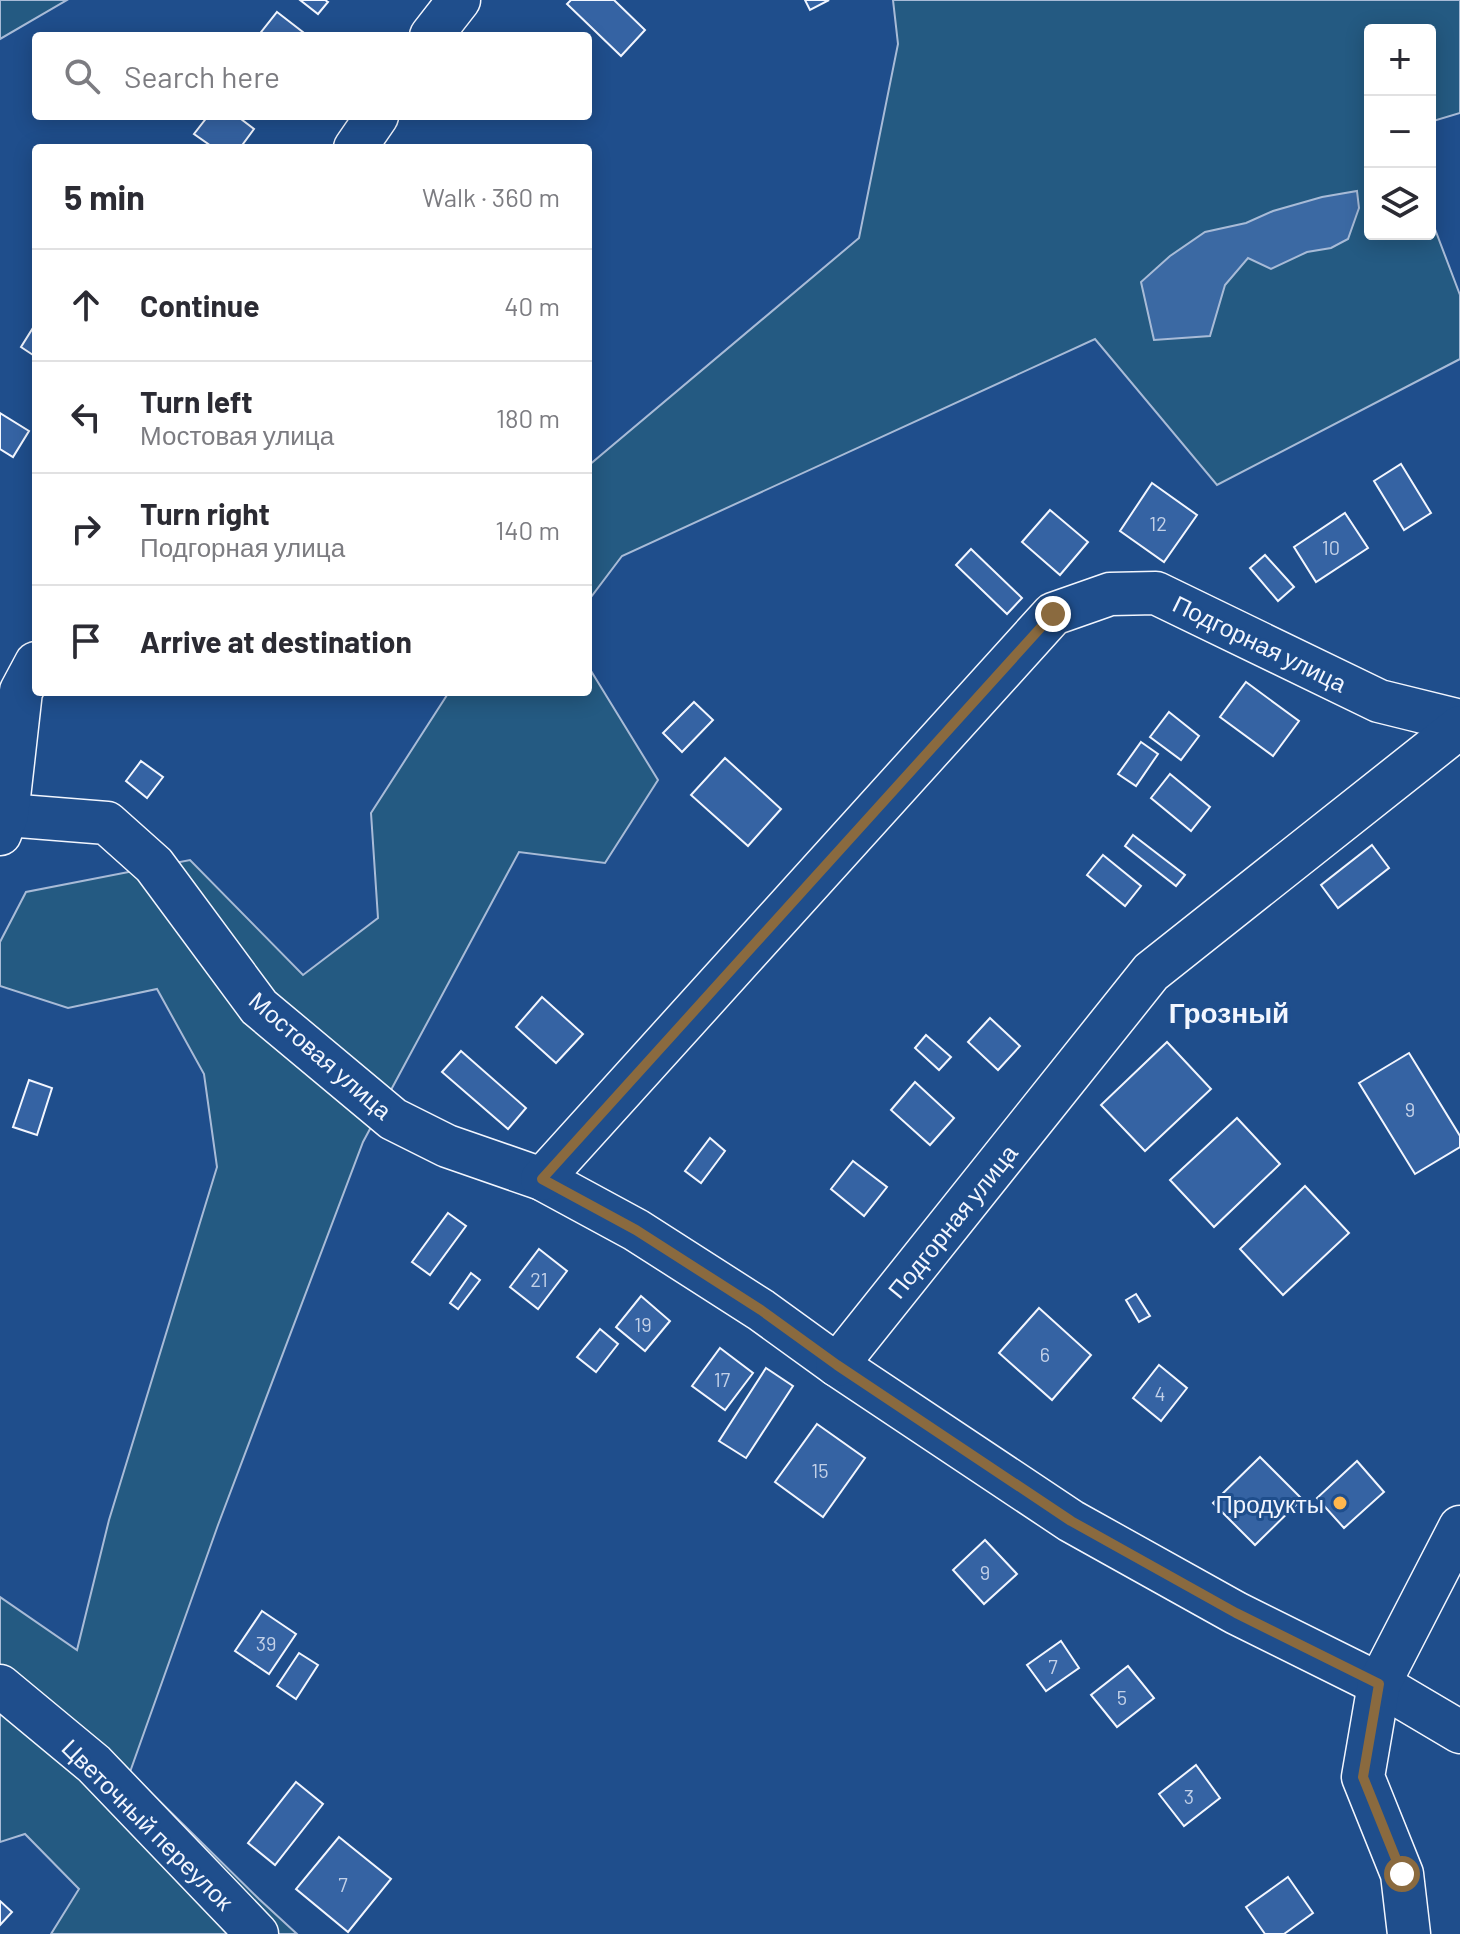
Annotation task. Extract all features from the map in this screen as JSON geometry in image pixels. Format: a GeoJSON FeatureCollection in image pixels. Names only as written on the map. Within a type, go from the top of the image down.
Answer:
{"type":"FeatureCollection","features":[{"type":"Feature","properties":{"kind":"street"},"geometry":{"type":"LineString","coordinates":[[434,32],[459,0]]}},
{"type":"Feature","properties":{"kind":"street"},"geometry":{"type":"LineString","coordinates":[[358,144],[374,120]]}},
{"type":"Feature","properties":{"kind":"street","name":"Подгорная улица"},"geometry":{"type":"LineString","coordinates":[[542,1179],[1053,614],[1110,594],[1156,593],[1379,701],[1460,724]]}},
{"type":"Feature","properties":{"kind":"street"},"geometry":{"type":"LineString","coordinates":[[3,825],[21,691],[32,670]]}},
{"type":"Feature","properties":{"kind":"street","name":"Подгорная улица"},"geometry":{"type":"LineString","coordinates":[[837,1365],[1151,972],[1460,724]]}},
{"type":"Feature","properties":{"kind":"street","name":"Мостовая улица"},"geometry":{"type":"LineString","coordinates":[[3,825],[107,823],[154,865],[259,1007],[393,1119],[447,1146],[542,1179],[636,1230],[761,1310],[837,1365],[1071,1521],[1236,1613],[1379,1684],[1460,1732]]}},
{"type":"Feature","properties":{"kind":"street"},"geometry":{"type":"LineString","coordinates":[[1409,1934],[1402,1874],[1363,1777],[1379,1684],[1460,1527]]}},
{"type":"Feature","properties":{"kind":"street","name":"Цветочный переулок"},"geometry":{"type":"LineString","coordinates":[[0,1686],[94,1764],[257,1934]]}},
{"type":"Feature","properties":{"kind":"shaded area"},"geometry":{"type":"Polygon","coordinates":[[[0,0],[67,0],[0,39],[0,0]]]}},
{"type":"Feature","properties":{"kind":"shaded area"},"geometry":{"type":"Polygon","coordinates":[[[893,0],[1460,0],[1460,113],[1436,120],[1436,24],[1364,24],[1364,240],[1436,240],[1436,232],[1460,295],[1460,359],[1217,485],[1095,339],[622,556],[592,596],[592,463],[859,238],[898,44],[893,0]]]}},
{"type":"Feature","properties":{"kind":"shaded area"},"geometry":{"type":"Polygon","coordinates":[[[1357,191],[1359,208],[1348,239],[1331,248],[1307,252],[1271,269],[1248,258],[1225,285],[1210,336],[1154,340],[1141,282],[1170,256],[1205,232],[1246,223],[1273,211],[1322,197],[1357,191]]]}},
{"type":"Feature","properties":{"kind":"shaded area"},"geometry":{"type":"Polygon","coordinates":[[[592,673],[658,780],[605,863],[519,852],[363,1142],[218,1525],[130,1772],[297,1934],[51,1934],[79,1889],[25,1834],[0,1842],[0,1597],[77,1650],[109,1520],[217,1167],[204,1074],[157,989],[68,1008],[0,986],[0,942],[26,892],[190,860],[303,975],[378,918],[371,813],[446,696],[592,696],[592,673]]]}},
{"type":"Feature","properties":{"kind":"building"},"geometry":{"type":"Polygon","coordinates":[[[300,0],[325,0],[328,2],[318,14],[300,0]]]}},
{"type":"Feature","properties":{"kind":"building"},"geometry":{"type":"Polygon","coordinates":[[[571,0],[614,0],[645,30],[621,56],[567,4],[571,0]]]}},
{"type":"Feature","properties":{"kind":"building"},"geometry":{"type":"Polygon","coordinates":[[[805,0],[829,0],[810,10],[805,0]]]}},
{"type":"Feature","properties":{"kind":"building"},"geometry":{"type":"Polygon","coordinates":[[[277,12],[303,32],[261,32],[277,12]]]}},
{"type":"Feature","properties":{"kind":"building"},"geometry":{"type":"Polygon","coordinates":[[[205,120],[242,120],[254,129],[243,144],[208,144],[194,134],[205,120]]]}},
{"type":"Feature","properties":{"kind":"building"},"geometry":{"type":"Polygon","coordinates":[[[32,329],[32,354],[21,347],[32,329]]]}},
{"type":"Feature","properties":{"kind":"building"},"geometry":{"type":"Polygon","coordinates":[[[0,413],[29,431],[13,457],[0,449],[0,413]]]}},
{"type":"Feature","properties":{"kind":"building"},"geometry":{"type":"Polygon","coordinates":[[[1401,464],[1431,513],[1404,530],[1374,481],[1401,464]]]}},
{"type":"Feature","properties":{"kind":"building"},"geometry":{"type":"Polygon","coordinates":[[[1152,483],[1197,515],[1164,562],[1120,531],[1152,483]]]}},
{"type":"Feature","properties":{"kind":"building"},"geometry":{"type":"Polygon","coordinates":[[[1050,510],[1088,542],[1060,575],[1022,542],[1050,510]]]}},
{"type":"Feature","properties":{"kind":"building"},"geometry":{"type":"Polygon","coordinates":[[[1345,513],[1368,548],[1316,582],[1294,547],[1345,513]]]}},
{"type":"Feature","properties":{"kind":"building"},"geometry":{"type":"Polygon","coordinates":[[[971,549],[1022,598],[1007,614],[956,565],[971,549]]]}},
{"type":"Feature","properties":{"kind":"building"},"geometry":{"type":"Polygon","coordinates":[[[1265,555],[1294,587],[1278,601],[1250,568],[1265,555]]]}},
{"type":"Feature","properties":{"kind":"building"},"geometry":{"type":"Polygon","coordinates":[[[1246,682],[1299,721],[1273,756],[1220,717],[1246,682]]]}},
{"type":"Feature","properties":{"kind":"building"},"geometry":{"type":"Polygon","coordinates":[[[694,702],[713,720],[682,752],[663,733],[694,702]]]}},
{"type":"Feature","properties":{"kind":"building"},"geometry":{"type":"Polygon","coordinates":[[[1169,712],[1199,736],[1181,760],[1150,737],[1169,712]]]}},
{"type":"Feature","properties":{"kind":"building"},"geometry":{"type":"Polygon","coordinates":[[[1141,742],[1158,754],[1136,786],[1118,774],[1141,742]]]}},
{"type":"Feature","properties":{"kind":"building"},"geometry":{"type":"Polygon","coordinates":[[[725,758],[781,809],[748,846],[691,795],[725,758]]]}},
{"type":"Feature","properties":{"kind":"building"},"geometry":{"type":"Polygon","coordinates":[[[141,761],[163,777],[147,798],[126,781],[141,761]]]}},
{"type":"Feature","properties":{"kind":"building"},"geometry":{"type":"Polygon","coordinates":[[[1170,774],[1210,807],[1191,831],[1151,798],[1170,774]]]}},
{"type":"Feature","properties":{"kind":"building"},"geometry":{"type":"Polygon","coordinates":[[[1133,835],[1185,875],[1176,886],[1125,846],[1133,835]]]}},
{"type":"Feature","properties":{"kind":"building"},"geometry":{"type":"Polygon","coordinates":[[[1372,845],[1389,868],[1338,908],[1321,885],[1372,845]]]}},
{"type":"Feature","properties":{"kind":"building"},"geometry":{"type":"Polygon","coordinates":[[[1103,855],[1141,886],[1125,906],[1087,875],[1103,855]]]}},
{"type":"Feature","properties":{"kind":"building"},"geometry":{"type":"Polygon","coordinates":[[[542,997],[583,1034],[556,1063],[516,1027],[542,997]]]}},
{"type":"Feature","properties":{"kind":"building"},"geometry":{"type":"Polygon","coordinates":[[[990,1018],[1020,1046],[998,1070],[968,1042],[990,1018]]]}},
{"type":"Feature","properties":{"kind":"building"},"geometry":{"type":"Polygon","coordinates":[[[926,1035],[951,1057],[939,1070],[915,1048],[926,1035]]]}},
{"type":"Feature","properties":{"kind":"building"},"geometry":{"type":"Polygon","coordinates":[[[1167,1042],[1211,1089],[1145,1151],[1101,1105],[1167,1042]]]}},
{"type":"Feature","properties":{"kind":"building"},"geometry":{"type":"Polygon","coordinates":[[[461,1051],[526,1108],[508,1129],[442,1072],[461,1051]]]}},
{"type":"Feature","properties":{"kind":"building"},"geometry":{"type":"Polygon","coordinates":[[[1409,1053],[1460,1136],[1460,1147],[1415,1174],[1359,1083],[1409,1053]]]}},
{"type":"Feature","properties":{"kind":"building"},"geometry":{"type":"Polygon","coordinates":[[[29,1080],[52,1088],[37,1135],[13,1127],[29,1080]]]}},
{"type":"Feature","properties":{"kind":"building"},"geometry":{"type":"Polygon","coordinates":[[[915,1082],[954,1118],[930,1145],[891,1110],[915,1082]]]}},
{"type":"Feature","properties":{"kind":"building"},"geometry":{"type":"Polygon","coordinates":[[[1237,1118],[1280,1164],[1214,1227],[1170,1180],[1237,1118]]]}},
{"type":"Feature","properties":{"kind":"building"},"geometry":{"type":"Polygon","coordinates":[[[710,1138],[725,1151],[701,1183],[685,1171],[710,1138]]]}},
{"type":"Feature","properties":{"kind":"building"},"geometry":{"type":"Polygon","coordinates":[[[853,1161],[887,1187],[864,1216],[831,1189],[853,1161]]]}},
{"type":"Feature","properties":{"kind":"building"},"geometry":{"type":"Polygon","coordinates":[[[1305,1186],[1349,1233],[1283,1295],[1240,1249],[1305,1186]]]}},
{"type":"Feature","properties":{"kind":"building"},"geometry":{"type":"Polygon","coordinates":[[[448,1213],[466,1226],[430,1275],[412,1262],[448,1213]]]}},
{"type":"Feature","properties":{"kind":"building"},"geometry":{"type":"Polygon","coordinates":[[[539,1249],[567,1271],[538,1309],[510,1287],[539,1249]]]}},
{"type":"Feature","properties":{"kind":"building"},"geometry":{"type":"Polygon","coordinates":[[[471,1273],[480,1280],[458,1309],[450,1303],[471,1273]]]}},
{"type":"Feature","properties":{"kind":"building"},"geometry":{"type":"Polygon","coordinates":[[[1136,1294],[1150,1316],[1139,1322],[1126,1300],[1136,1294]]]}},
{"type":"Feature","properties":{"kind":"building"},"geometry":{"type":"Polygon","coordinates":[[[641,1296],[670,1321],[645,1351],[616,1327],[641,1296]]]}},
{"type":"Feature","properties":{"kind":"building"},"geometry":{"type":"Polygon","coordinates":[[[1039,1308],[1091,1355],[1052,1400],[999,1353],[1039,1308]]]}},
{"type":"Feature","properties":{"kind":"building"},"geometry":{"type":"Polygon","coordinates":[[[600,1329],[618,1344],[596,1372],[577,1357],[600,1329]]]}},
{"type":"Feature","properties":{"kind":"building"},"geometry":{"type":"Polygon","coordinates":[[[720,1348],[753,1373],[725,1410],[692,1386],[720,1348]]]}},
{"type":"Feature","properties":{"kind":"building"},"geometry":{"type":"Polygon","coordinates":[[[1159,1365],[1187,1388],[1161,1421],[1133,1398],[1159,1365]]]}},
{"type":"Feature","properties":{"kind":"building"},"geometry":{"type":"Polygon","coordinates":[[[766,1368],[793,1386],[746,1458],[719,1441],[766,1368]]]}},
{"type":"Feature","properties":{"kind":"building"},"geometry":{"type":"Polygon","coordinates":[[[817,1424],[865,1458],[823,1517],[775,1482],[817,1424]]]}},
{"type":"Feature","properties":{"kind":"building"},"geometry":{"type":"Polygon","coordinates":[[[1260,1457],[1302,1499],[1255,1545],[1213,1503],[1260,1457]]]}},
{"type":"Feature","properties":{"kind":"building"},"geometry":{"type":"Polygon","coordinates":[[[1357,1461],[1384,1492],[1344,1528],[1317,1498],[1357,1461]]]}},
{"type":"Feature","properties":{"kind":"building"},"geometry":{"type":"Polygon","coordinates":[[[985,1540],[1017,1574],[984,1604],[953,1570],[985,1540]]]}},
{"type":"Feature","properties":{"kind":"building"},"geometry":{"type":"Polygon","coordinates":[[[262,1611],[296,1634],[269,1674],[235,1651],[262,1611]]]}},
{"type":"Feature","properties":{"kind":"building"},"geometry":{"type":"Polygon","coordinates":[[[1061,1641],[1079,1668],[1046,1691],[1027,1665],[1061,1641]]]}},
{"type":"Feature","properties":{"kind":"building"},"geometry":{"type":"Polygon","coordinates":[[[299,1653],[318,1665],[296,1699],[277,1686],[299,1653]]]}},
{"type":"Feature","properties":{"kind":"building"},"geometry":{"type":"Polygon","coordinates":[[[1128,1666],[1154,1698],[1117,1727],[1091,1695],[1128,1666]]]}},
{"type":"Feature","properties":{"kind":"building"},"geometry":{"type":"Polygon","coordinates":[[[1196,1765],[1220,1798],[1184,1826],[1159,1794],[1196,1765]]]}},
{"type":"Feature","properties":{"kind":"building"},"geometry":{"type":"Polygon","coordinates":[[[296,1782],[323,1804],[275,1865],[248,1843],[296,1782]]]}},
{"type":"Feature","properties":{"kind":"building"},"geometry":{"type":"Polygon","coordinates":[[[339,1837],[391,1879],[348,1932],[296,1889],[339,1837]]]}},
{"type":"Feature","properties":{"kind":"building"},"geometry":{"type":"Polygon","coordinates":[[[1288,1877],[1313,1913],[1284,1934],[1265,1934],[1246,1907],[1288,1877]]]}},
{"type":"Feature","properties":{"kind":"building"},"geometry":{"type":"Polygon","coordinates":[[[0,1901],[12,1912],[0,1925],[0,1901]]]}},
{"type":"Feature","properties":{"kind":"place","name":"Продукты"},"geometry":{"type":"Point","coordinates":[1340,1503]}},
{"type":"Feature","properties":{"kind":"district","name":"Грозный"},"geometry":{"type":"Point","coordinates":[1229,1012]}},
{"type":"Feature","properties":{"kind":"route"},"geometry":{"type":"LineString","coordinates":[[1053,614],[542,1179],[636,1230],[761,1310],[837,1365],[1071,1521],[1236,1613],[1379,1684],[1363,1777],[1402,1874]]}}]}
